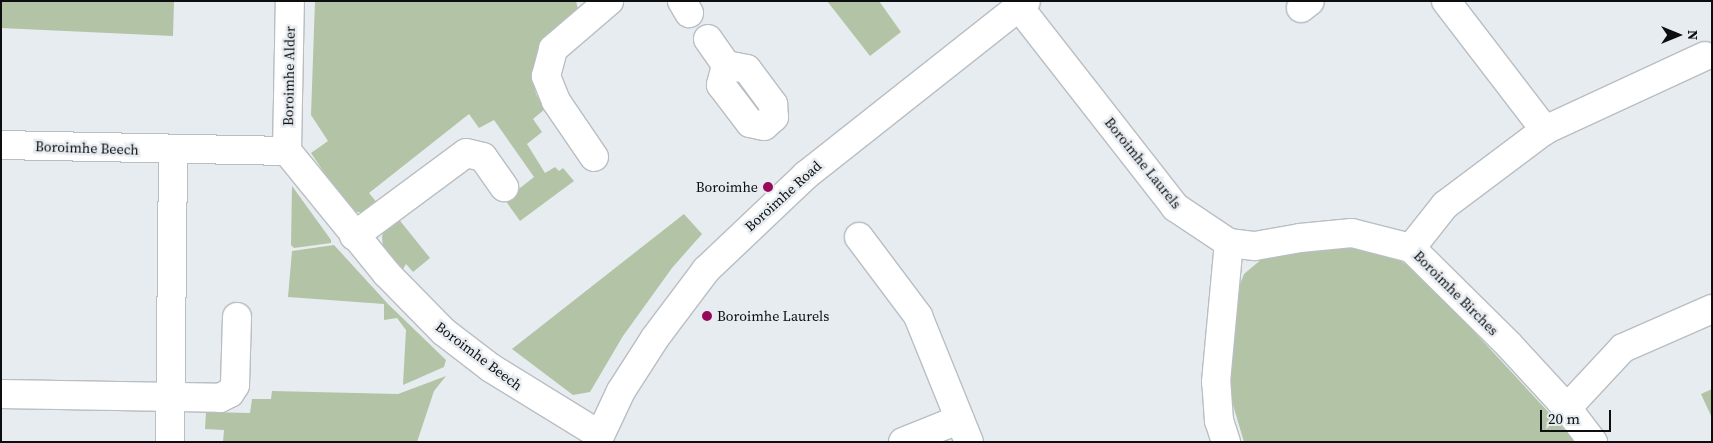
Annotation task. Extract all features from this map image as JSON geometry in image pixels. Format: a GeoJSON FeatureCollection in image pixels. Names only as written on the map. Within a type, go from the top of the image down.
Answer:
{"type":"FeatureCollection","features":[{"type":"Feature","properties":{"kind":"street","name":"Boroimhe Alder"},"geometry":{"type":"LineString","coordinates":[[287,151],[290,1]]}},
{"type":"Feature","properties":{"kind":"street"},"geometry":{"type":"LineString","coordinates":[[594,158],[556,101],[546,76],[554,49],[609,1]]}},
{"type":"Feature","properties":{"kind":"street"},"geometry":{"type":"LineString","coordinates":[[1446,1],[1545,130]]}},
{"type":"Feature","properties":{"kind":"street","name":"Boroimhe Laurels"},"geometry":{"type":"LineString","coordinates":[[1022,4],[1175,207],[1228,243]]}},
{"type":"Feature","properties":{"kind":"street","name":"Boroimhe Road"},"geometry":{"type":"LineString","coordinates":[[598,438],[621,391],[655,338],[706,270],[806,175],[1022,4]]}},
{"type":"Feature","properties":{"kind":"street"},"geometry":{"type":"LineString","coordinates":[[708,39],[726,64]]}},
{"type":"Feature","properties":{"kind":"street"},"geometry":{"type":"LineString","coordinates":[[1411,248],[1445,205],[1545,130],[1705,56]]}},
{"type":"Feature","properties":{"kind":"street","name":"Boroimhe Beech"},"geometry":{"type":"LineString","coordinates":[[1,145],[173,151],[287,151],[354,236],[444,332],[523,389],[598,438]]}},
{"type":"Feature","properties":{"kind":"street"},"geometry":{"type":"LineString","coordinates":[[170,442],[173,151]]}},
{"type":"Feature","properties":{"kind":"street"},"geometry":{"type":"LineString","coordinates":[[354,236],[466,153],[483,156],[504,187]]}},
{"type":"Feature","properties":{"kind":"street","name":"Boroimhe Birches"},"geometry":{"type":"LineString","coordinates":[[1228,243],[1255,246],[1300,238],[1352,233],[1411,248],[1567,408],[1593,442]]}},
{"type":"Feature","properties":{"kind":"street"},"geometry":{"type":"LineString","coordinates":[[859,237],[918,316],[965,430],[903,442]]}},
{"type":"Feature","properties":{"kind":"street"},"geometry":{"type":"LineString","coordinates":[[1226,442],[1219,421],[1216,382],[1228,243]]}},
{"type":"Feature","properties":{"kind":"street"},"geometry":{"type":"LineString","coordinates":[[1567,408],[1623,348],[1712,309]]}},
{"type":"Feature","properties":{"kind":"street"},"geometry":{"type":"LineString","coordinates":[[1,394],[220,398],[230,393],[235,385],[237,317]]}},
{"type":"Feature","properties":{"kind":"green space"},"geometry":{"type":"Polygon","coordinates":[[[1,1],[174,1],[173,36],[1,28],[1,1]]]}},
{"type":"Feature","properties":{"kind":"green space"},"geometry":{"type":"Polygon","coordinates":[[[315,1],[576,1],[578,9],[547,35],[536,56],[533,74],[536,94],[545,109],[533,119],[542,132],[527,144],[545,173],[555,167],[559,171],[563,168],[574,181],[520,221],[505,200],[534,177],[494,120],[479,128],[469,114],[369,193],[379,205],[365,213],[350,211],[311,153],[328,141],[311,115],[315,1]]]}},
{"type":"Feature","properties":{"kind":"green space"},"geometry":{"type":"Polygon","coordinates":[[[827,1],[879,1],[901,32],[870,56],[827,1]]]}},
{"type":"Feature","properties":{"kind":"green space"},"geometry":{"type":"Polygon","coordinates":[[[292,186],[331,240],[331,243],[294,248],[291,245],[292,186]]]}},
{"type":"Feature","properties":{"kind":"green space"},"geometry":{"type":"Polygon","coordinates":[[[684,214],[702,234],[672,268],[623,336],[590,392],[573,395],[512,349],[684,214]]]}},
{"type":"Feature","properties":{"kind":"green space"},"geometry":{"type":"Polygon","coordinates":[[[397,217],[430,258],[413,272],[406,264],[402,271],[383,249],[382,237],[385,226],[397,217]]]}},
{"type":"Feature","properties":{"kind":"green space"},"geometry":{"type":"Polygon","coordinates":[[[1346,244],[1381,249],[1419,272],[1576,442],[1244,442],[1228,388],[1238,290],[1244,274],[1263,258],[1346,244]]]}},
{"type":"Feature","properties":{"kind":"green space"},"geometry":{"type":"Polygon","coordinates":[[[334,245],[388,304],[446,360],[444,367],[403,385],[406,330],[397,318],[384,320],[384,304],[288,297],[292,251],[334,245]]]}},
{"type":"Feature","properties":{"kind":"green space"},"geometry":{"type":"Polygon","coordinates":[[[446,376],[434,391],[417,442],[223,442],[224,430],[205,429],[206,412],[250,413],[252,399],[271,399],[272,391],[398,394],[446,376]]]}},
{"type":"Feature","properties":{"kind":"green space"},"geometry":{"type":"Polygon","coordinates":[[[1712,389],[1712,418],[1701,394],[1712,389]]]}},
{"type":"Feature","properties":{"kind":"place","name":"Boroimhe"},"geometry":{"type":"Point","coordinates":[768,187]}},
{"type":"Feature","properties":{"kind":"place","name":"Boroimhe Laurels"},"geometry":{"type":"Point","coordinates":[707,316]}}]}
